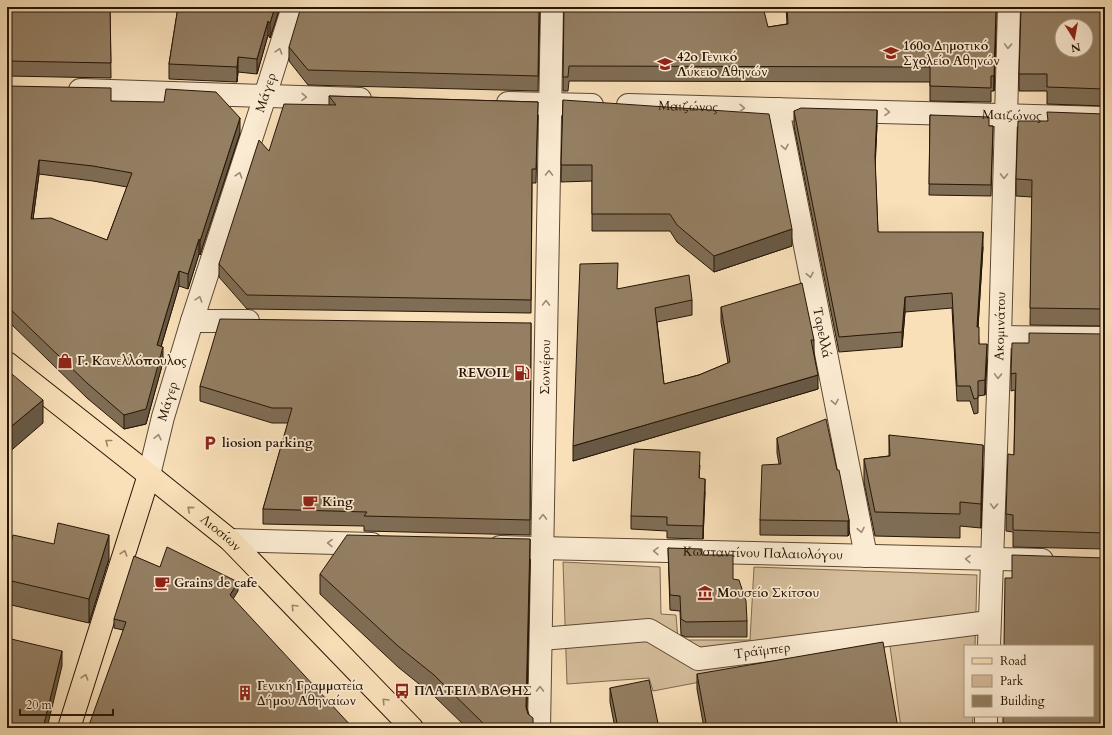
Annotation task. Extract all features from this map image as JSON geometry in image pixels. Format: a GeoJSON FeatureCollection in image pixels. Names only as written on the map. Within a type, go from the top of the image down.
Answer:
{"type":"FeatureCollection","features":[{"type":"Feature","properties":{"kind":"main road","name":"Λιοσίων"},"geometry":{"type":"LineString","coordinates":[[7,362],[230,540],[412,728]]}},
{"type":"Feature","properties":{"kind":"main road","name":"Μάγερ"},"geometry":{"type":"LineString","coordinates":[[69,728],[149,475]]}},
{"type":"Feature","properties":{"kind":"street","name":"Μάγερ"},"geometry":{"type":"LineString","coordinates":[[149,475],[163,417],[192,321],[293,7]]}},
{"type":"Feature","properties":{"kind":"street","name":"Σωνιέρου"},"geometry":{"type":"LineString","coordinates":[[540,728],[542,548],[538,326],[550,104],[552,7]]}},
{"type":"Feature","properties":{"kind":"street","name":"Ακομινάτου"},"geometry":{"type":"LineString","coordinates":[[989,645],[1000,337],[1009,7]]}},
{"type":"Feature","properties":{"kind":"street"},"geometry":{"type":"LineString","coordinates":[[61,89],[376,99]]}},
{"type":"Feature","properties":{"kind":"street","name":"Μαιζώνος"},"geometry":{"type":"LineString","coordinates":[[487,102],[1105,118]]}},
{"type":"Feature","properties":{"kind":"street","name":"Ταρελλά"},"geometry":{"type":"LineString","coordinates":[[778,109],[866,556]]}},
{"type":"Feature","properties":{"kind":"street"},"geometry":{"type":"LineString","coordinates":[[192,321],[270,322]]}},
{"type":"Feature","properties":{"kind":"street"},"geometry":{"type":"LineString","coordinates":[[1000,337],[1105,338]]}},
{"type":"Feature","properties":{"kind":"street"},"geometry":{"type":"LineString","coordinates":[[230,540],[394,544]]}},
{"type":"Feature","properties":{"kind":"street","name":"Κωσταντίνου Παλαιολόγου"},"geometry":{"type":"LineString","coordinates":[[480,546],[1065,561]]}},
{"type":"Feature","properties":{"kind":"street","name":"Τράϊμπερ"},"geometry":{"type":"LineString","coordinates":[[541,639],[649,630],[698,659],[989,622]]}},
{"type":"Feature","properties":{"kind":"street"},"geometry":{"type":"LineString","coordinates":[[986,717],[986,728]]}},
{"type":"Feature","properties":{"kind":"green space"},"geometry":{"type":"Polygon","coordinates":[[[563,562],[660,567],[661,614],[676,615],[678,640],[750,640],[754,567],[977,575],[975,645],[964,645],[964,717],[973,717],[972,728],[901,728],[890,646],[653,691],[649,678],[567,684],[563,562]]]}},
{"type":"Feature","properties":{"kind":"building"},"geometry":{"type":"Polygon","coordinates":[[[7,7],[110,7],[111,63],[7,61],[7,7]]]}},
{"type":"Feature","properties":{"kind":"building"},"geometry":{"type":"Polygon","coordinates":[[[178,7],[275,7],[270,23],[268,21],[257,59],[238,57],[237,67],[169,64],[178,7]]]}},
{"type":"Feature","properties":{"kind":"building"},"geometry":{"type":"Polygon","coordinates":[[[301,7],[539,7],[538,76],[308,70],[289,47],[301,7]]]}},
{"type":"Feature","properties":{"kind":"building"},"geometry":{"type":"Polygon","coordinates":[[[564,7],[763,7],[768,27],[788,24],[787,7],[895,7],[996,10],[994,76],[991,76],[991,88],[930,86],[930,67],[569,66],[568,77],[563,77],[564,7]]]}},
{"type":"Feature","properties":{"kind":"building"},"geometry":{"type":"Polygon","coordinates":[[[1036,7],[1105,7],[1105,89],[1047,87],[1047,74],[1019,74],[1021,9],[1036,10],[1036,7]]]}},
{"type":"Feature","properties":{"kind":"building"},"geometry":{"type":"Polygon","coordinates":[[[7,86],[111,88],[111,101],[164,102],[166,89],[216,92],[240,118],[188,274],[179,271],[157,345],[163,347],[146,409],[124,415],[87,383],[7,306],[7,86]],[[39,160],[31,219],[51,218],[107,240],[132,173],[93,166],[39,160]]]}},
{"type":"Feature","properties":{"kind":"building"},"geometry":{"type":"Polygon","coordinates":[[[329,96],[538,102],[536,169],[532,169],[531,300],[247,295],[219,264],[259,140],[269,151],[284,104],[336,105],[329,96]]]}},
{"type":"Feature","properties":{"kind":"building"},"geometry":{"type":"Polygon","coordinates":[[[563,100],[769,114],[792,229],[714,256],[677,225],[670,214],[592,214],[592,165],[561,165],[563,100]]]}},
{"type":"Feature","properties":{"kind":"building"},"geometry":{"type":"Polygon","coordinates":[[[801,108],[877,110],[875,156],[878,232],[983,232],[977,327],[979,327],[979,344],[987,344],[985,380],[978,381],[978,398],[974,399],[970,386],[957,386],[952,293],[905,297],[902,332],[839,337],[794,111],[801,108]]]}},
{"type":"Feature","properties":{"kind":"building"},"geometry":{"type":"Polygon","coordinates":[[[1047,112],[1105,114],[1105,170],[1103,169],[1101,231],[1105,231],[1105,309],[1030,308],[1032,180],[1016,179],[1018,121],[1048,121],[1047,112]]]}},
{"type":"Feature","properties":{"kind":"building"},"geometry":{"type":"Polygon","coordinates":[[[930,115],[989,117],[989,126],[993,126],[991,185],[929,184],[930,115]]]}},
{"type":"Feature","properties":{"kind":"building"},"geometry":{"type":"Polygon","coordinates":[[[618,263],[617,289],[689,275],[692,300],[655,308],[664,384],[699,375],[730,362],[721,307],[802,283],[814,340],[811,340],[818,375],[573,446],[580,264],[618,263]]]}},
{"type":"Feature","properties":{"kind":"building"},"geometry":{"type":"Polygon","coordinates":[[[220,319],[531,323],[530,520],[364,516],[367,512],[263,509],[292,408],[272,408],[200,386],[220,319]]]}},
{"type":"Feature","properties":{"kind":"building"},"geometry":{"type":"Polygon","coordinates":[[[1029,333],[1105,334],[1105,533],[1013,530],[1013,515],[1006,514],[1008,454],[1014,455],[1016,373],[1011,374],[1012,343],[1029,343],[1029,333]]]}},
{"type":"Feature","properties":{"kind":"building"},"geometry":{"type":"Polygon","coordinates":[[[7,370],[43,400],[7,430],[7,370]]]}},
{"type":"Feature","properties":{"kind":"building"},"geometry":{"type":"Polygon","coordinates":[[[826,419],[837,470],[839,470],[849,520],[760,520],[762,465],[781,464],[777,438],[826,419]]]}},
{"type":"Feature","properties":{"kind":"building"},"geometry":{"type":"Polygon","coordinates":[[[889,435],[983,445],[981,504],[960,502],[960,514],[875,512],[864,459],[890,456],[889,435]]]}},
{"type":"Feature","properties":{"kind":"building"},"geometry":{"type":"Polygon","coordinates":[[[634,449],[700,452],[699,478],[705,479],[703,526],[667,525],[667,517],[631,516],[634,449]]]}},
{"type":"Feature","properties":{"kind":"building"},"geometry":{"type":"Polygon","coordinates":[[[58,523],[109,535],[89,599],[7,580],[7,559],[13,535],[54,544],[58,523]]]}},
{"type":"Feature","properties":{"kind":"building"},"geometry":{"type":"Polygon","coordinates":[[[347,535],[530,539],[526,707],[528,714],[533,718],[533,728],[488,728],[434,675],[398,646],[320,574],[347,535]]]}},
{"type":"Feature","properties":{"kind":"building"},"geometry":{"type":"Polygon","coordinates":[[[167,547],[238,582],[230,595],[353,728],[88,728],[126,622],[114,619],[134,556],[160,567],[167,547]]]}},
{"type":"Feature","properties":{"kind":"building"},"geometry":{"type":"Polygon","coordinates":[[[668,548],[702,549],[702,555],[733,555],[733,579],[739,580],[746,601],[747,621],[686,622],[681,619],[680,596],[670,595],[668,548]]]}},
{"type":"Feature","properties":{"kind":"building"},"geometry":{"type":"Polygon","coordinates":[[[1012,555],[1105,558],[1105,728],[1003,728],[1003,717],[1094,717],[1094,645],[1004,645],[1005,578],[1012,578],[1012,555]]]}},
{"type":"Feature","properties":{"kind":"building"},"geometry":{"type":"Polygon","coordinates":[[[7,638],[62,651],[43,728],[7,728],[7,638]]]}},
{"type":"Feature","properties":{"kind":"building"},"geometry":{"type":"Polygon","coordinates":[[[883,642],[898,728],[707,728],[697,674],[883,642]]]}},
{"type":"Feature","properties":{"kind":"building"},"geometry":{"type":"Polygon","coordinates":[[[649,680],[659,728],[618,728],[610,688],[649,680]]]}},
{"type":"Feature","properties":{"kind":"place","name":"160ο Δημοτικό Σχολείο Αθηνών"},"geometry":{"type":"Point","coordinates":[891,53]}},
{"type":"Feature","properties":{"kind":"place","name":"42ο Γενικό Λύκειο Αθηνών"},"geometry":{"type":"Point","coordinates":[665,64]}},
{"type":"Feature","properties":{"kind":"place","name":"Γ. Κανελλόπουλος"},"geometry":{"type":"Point","coordinates":[65,361]}},
{"type":"Feature","properties":{"kind":"place","name":"REVOIL"},"geometry":{"type":"Point","coordinates":[522,373]}},
{"type":"Feature","properties":{"kind":"place","name":"liosion parking"},"geometry":{"type":"Point","coordinates":[210,443]}},
{"type":"Feature","properties":{"kind":"place","name":"King"},"geometry":{"type":"Point","coordinates":[310,502]}},
{"type":"Feature","properties":{"kind":"place","name":"Grains de cafe"},"geometry":{"type":"Point","coordinates":[162,583]}},
{"type":"Feature","properties":{"kind":"place","name":"Μουσείο Σκίτσου"},"geometry":{"type":"Point","coordinates":[705,593]}},
{"type":"Feature","properties":{"kind":"place","name":"ΠΛΑΤΕΙΑ ΒΑΘΗΣ"},"geometry":{"type":"Point","coordinates":[402,691]}},
{"type":"Feature","properties":{"kind":"place","name":"Γενική Γραμματεία Δήμου Αθηναίων"},"geometry":{"type":"Point","coordinates":[245,693]}}]}
